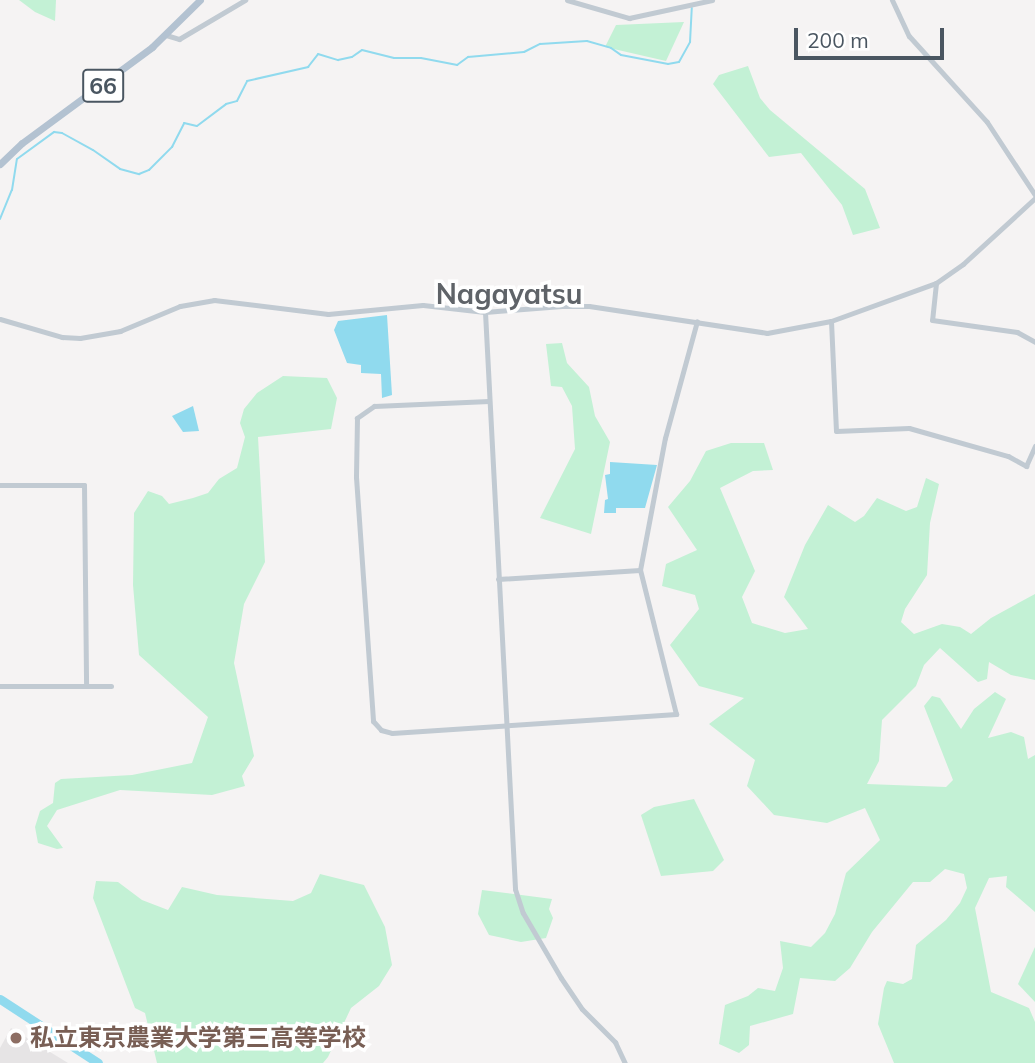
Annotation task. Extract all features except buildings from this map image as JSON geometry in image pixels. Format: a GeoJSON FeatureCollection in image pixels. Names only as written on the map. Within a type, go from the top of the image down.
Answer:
{"type":"FeatureCollection","features":[{"type":"Feature","properties":{"kind":"main road","name":"66"},"geometry":{"type":"LineString","coordinates":[[0,164],[22,143],[128,67],[166,35],[200,0]]}},
{"type":"Feature","properties":{"kind":"street"},"geometry":{"type":"LineString","coordinates":[[166,35],[179,39],[245,0]]}},
{"type":"Feature","properties":{"kind":"street"},"geometry":{"type":"LineString","coordinates":[[567,0],[629,18],[712,0]]}},
{"type":"Feature","properties":{"kind":"street"},"geometry":{"type":"LineString","coordinates":[[0,319],[62,337],[80,338],[120,331],[180,306],[214,300],[328,313],[423,305],[485,312],[589,306],[767,333],[831,321],[936,283],[963,264],[1035,196],[987,122],[909,36],[892,0]]}},
{"type":"Feature","properties":{"kind":"street"},"geometry":{"type":"LineString","coordinates":[[936,283],[932,320],[1017,332],[1035,342]]}},
{"type":"Feature","properties":{"kind":"street"},"geometry":{"type":"LineString","coordinates":[[485,312],[515,889],[523,913],[582,1009],[615,1042],[625,1063]]}},
{"type":"Feature","properties":{"kind":"street"},"geometry":{"type":"LineString","coordinates":[[489,401],[374,406],[356,418],[356,477],[370,714],[376,727],[392,733],[676,714],[640,570],[665,438],[697,321]]}},
{"type":"Feature","properties":{"kind":"street"},"geometry":{"type":"LineString","coordinates":[[831,321],[836,431],[909,428],[1008,456],[1026,466],[1035,446]]}},
{"type":"Feature","properties":{"kind":"street"},"geometry":{"type":"LineString","coordinates":[[0,485],[84,485],[86,686]]}},
{"type":"Feature","properties":{"kind":"street"},"geometry":{"type":"LineString","coordinates":[[498,579],[640,570]]}},
{"type":"Feature","properties":{"kind":"street"},"geometry":{"type":"LineString","coordinates":[[0,686],[111,686]]}},
{"type":"Feature","properties":{"kind":"shaded area","name":"私立東京農業大学第三高等学校"},"geometry":{"type":"Polygon","coordinates":[[[11,1028],[68,1063],[0,1063],[0,1048],[11,1028]]]}},
{"type":"Feature","properties":{"kind":"green space"},"geometry":{"type":"Polygon","coordinates":[[[19,0],[56,0],[55,21],[35,12],[19,0]]]}},
{"type":"Feature","properties":{"kind":"green space"},"geometry":{"type":"Polygon","coordinates":[[[684,22],[666,61],[605,47],[616,25],[684,22]]]}},
{"type":"Feature","properties":{"kind":"green space"},"geometry":{"type":"Polygon","coordinates":[[[748,66],[760,98],[770,110],[865,189],[880,228],[853,235],[842,205],[801,153],[769,157],[713,84],[719,75],[748,66]]]}},
{"type":"Feature","properties":{"kind":"green space"},"geometry":{"type":"Polygon","coordinates":[[[562,343],[567,363],[589,387],[595,416],[610,442],[591,534],[540,518],[575,449],[572,406],[562,387],[551,386],[546,344],[562,343]]]}},
{"type":"Feature","properties":{"kind":"green space"},"geometry":{"type":"Polygon","coordinates":[[[283,376],[327,378],[337,398],[331,429],[258,437],[265,562],[244,604],[234,663],[254,756],[242,776],[245,786],[212,795],[120,790],[57,810],[47,826],[63,848],[57,849],[38,843],[35,827],[40,811],[53,803],[55,783],[61,779],[132,775],[192,763],[208,717],[139,655],[133,585],[134,513],[148,491],[162,496],[169,504],[193,498],[208,493],[219,479],[237,468],[245,437],[240,423],[244,409],[257,393],[283,376]]]}},
{"type":"Feature","properties":{"kind":"green space"},"geometry":{"type":"Polygon","coordinates":[[[731,443],[764,443],[773,470],[753,471],[720,488],[755,571],[742,597],[752,623],[785,633],[808,629],[784,597],[805,545],[828,505],[855,522],[864,516],[877,498],[906,511],[917,507],[926,478],[939,484],[930,523],[927,575],[905,609],[901,622],[914,634],[942,624],[960,627],[971,634],[991,618],[1035,594],[1035,680],[1011,675],[989,662],[987,679],[978,682],[940,648],[924,665],[916,686],[882,720],[879,761],[867,784],[946,787],[953,780],[924,706],[932,696],[940,698],[961,729],[974,709],[995,692],[1006,699],[988,738],[1011,732],[1024,737],[1028,759],[1035,755],[1035,912],[1006,887],[1007,876],[989,878],[975,908],[991,992],[1029,1008],[1035,1022],[1035,1063],[894,1063],[878,1024],[884,988],[887,981],[903,984],[912,979],[916,945],[946,920],[960,903],[967,888],[964,874],[945,869],[930,882],[913,882],[872,932],[850,968],[835,981],[800,978],[793,1014],[750,1026],[749,1045],[739,1053],[719,1044],[725,1005],[748,996],[758,988],[775,991],[783,968],[780,941],[811,947],[825,933],[835,914],[846,873],[880,840],[865,808],[827,823],[774,815],[747,786],[755,760],[709,724],[744,698],[699,686],[670,645],[699,609],[695,595],[662,586],[666,564],[697,550],[668,507],[690,481],[706,451],[731,443]]]}},
{"type":"Feature","properties":{"kind":"green space"},"geometry":{"type":"Polygon","coordinates":[[[694,799],[724,860],[713,871],[661,876],[641,815],[654,807],[694,799]]]}},
{"type":"Feature","properties":{"kind":"green space"},"geometry":{"type":"Polygon","coordinates":[[[320,874],[364,885],[385,927],[392,965],[379,986],[351,1008],[323,1063],[157,1063],[145,1013],[135,1008],[93,898],[96,881],[118,882],[142,900],[168,910],[182,887],[217,895],[293,901],[311,893],[320,874]]]}},
{"type":"Feature","properties":{"kind":"green space"},"geometry":{"type":"Polygon","coordinates":[[[482,890],[552,899],[549,909],[553,918],[546,938],[521,942],[489,935],[478,914],[482,890]]]}},
{"type":"Feature","properties":{"kind":"green space"},"geometry":{"type":"Polygon","coordinates":[[[1035,947],[1035,1002],[1018,984],[1035,947]]]}},
{"type":"Feature","properties":{"kind":"water"},"geometry":{"type":"Polygon","coordinates":[[[387,315],[392,395],[382,398],[381,374],[361,373],[361,365],[347,363],[334,330],[338,321],[387,315]]]}},
{"type":"Feature","properties":{"kind":"water"},"geometry":{"type":"Polygon","coordinates":[[[193,406],[199,431],[183,432],[172,416],[193,406]]]}},
{"type":"Feature","properties":{"kind":"water"},"geometry":{"type":"Polygon","coordinates":[[[610,462],[657,465],[645,508],[616,508],[616,513],[604,513],[605,500],[608,499],[605,475],[610,474],[610,462]]]}},
{"type":"Feature","properties":{"kind":"waterway"},"geometry":{"type":"LineString","coordinates":[[0,219],[12,190],[17,159],[54,132],[62,133],[93,150],[120,169],[139,174],[149,170],[172,147],[184,123],[197,126],[226,104],[237,101],[247,81],[308,67],[318,54],[338,60],[352,57],[362,50],[394,58],[421,58],[457,65],[468,57],[524,52],[540,44],[587,41],[611,48],[621,55],[668,64],[679,62],[690,42],[692,8]]}},
{"type":"Feature","properties":{"kind":"waterway"},"geometry":{"type":"LineString","coordinates":[[0,999],[98,1063]]}},
{"type":"Feature","properties":{"kind":"place","name":"私立東京農業大学第三高等学校"},"geometry":{"type":"Point","coordinates":[16,1038]}},
{"type":"Feature","properties":{"kind":"district","name":"Nagayatsu"},"geometry":{"type":"Point","coordinates":[509,294]}}]}
